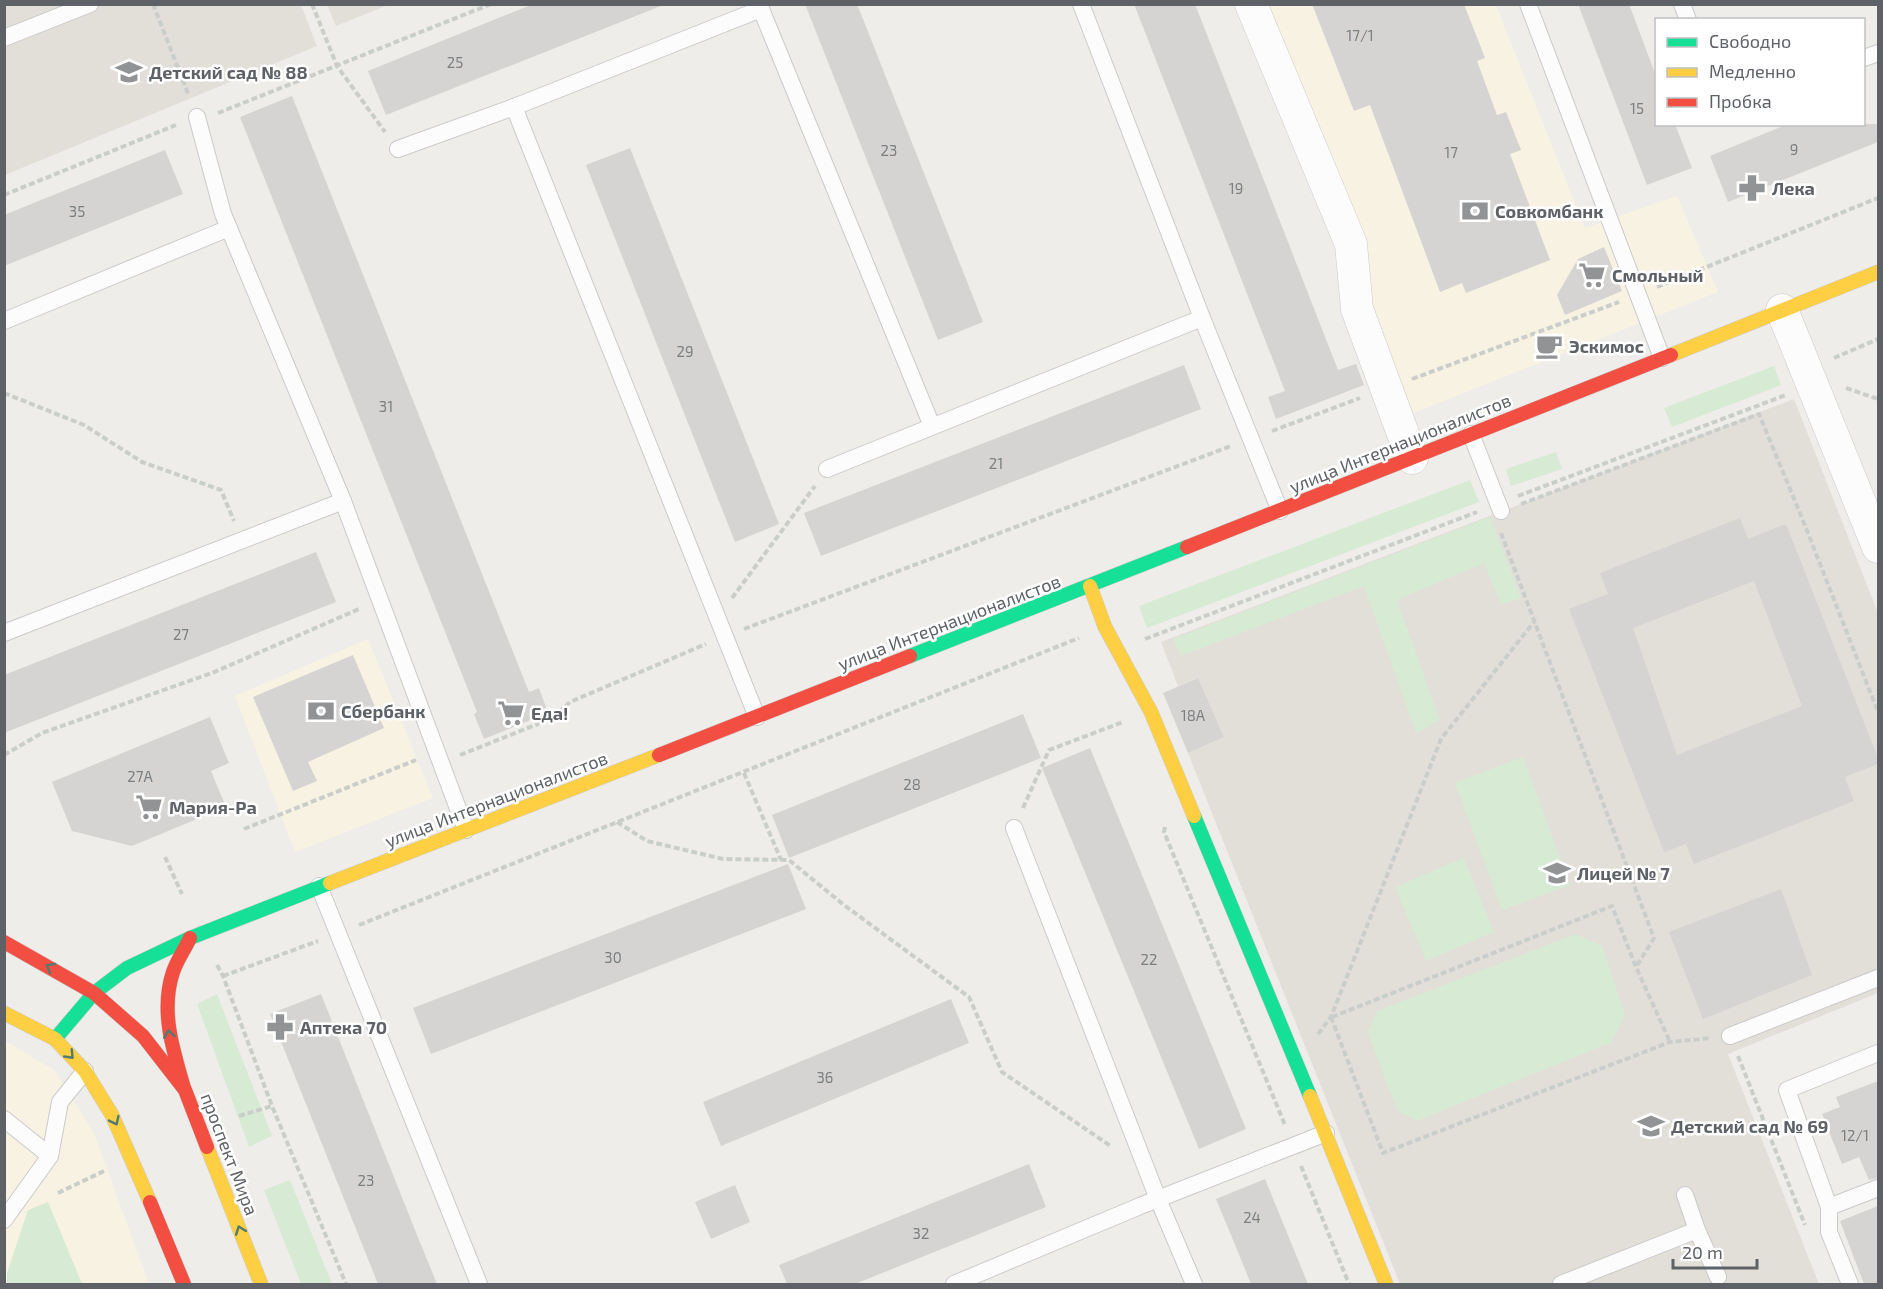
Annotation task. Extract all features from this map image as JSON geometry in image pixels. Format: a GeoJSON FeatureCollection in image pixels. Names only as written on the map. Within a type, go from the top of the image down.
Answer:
{"type":"FeatureCollection","features":[{"type":"Feature","properties":{"kind":"street"},"geometry":{"type":"LineString","coordinates":[[1251,4],[1352,244],[1357,309],[1412,458]]}},
{"type":"Feature","properties":{"kind":"street","name":"улица Интернационалистов"},"geometry":{"type":"LineString","coordinates":[[55,1039],[94,993],[142,959],[190,938],[1090,586],[1878,272]]}},
{"type":"Feature","properties":{"kind":"street"},"geometry":{"type":"LineString","coordinates":[[1782,310],[1878,547]]}},
{"type":"Feature","properties":{"kind":"street"},"geometry":{"type":"LineString","coordinates":[[1090,586],[1105,627],[1151,712],[1326,1133],[1386,1284]]}},
{"type":"Feature","properties":{"kind":"street"},"geometry":{"type":"LineString","coordinates":[[185,1090],[170,1042],[166,1007],[173,972],[190,938]]}},
{"type":"Feature","properties":{"kind":"street","name":"проспект Мира"},"geometry":{"type":"LineString","coordinates":[[4,942],[94,993],[143,1036],[185,1090],[261,1284]]}},
{"type":"Feature","properties":{"kind":"street"},"geometry":{"type":"LineString","coordinates":[[4,1013],[55,1039],[85,1071],[116,1124],[184,1284]]}},
{"type":"Feature","properties":{"kind":"lane"},"geometry":{"type":"LineString","coordinates":[[4,38],[90,4]]}},
{"type":"Feature","properties":{"kind":"lane"},"geometry":{"type":"LineString","coordinates":[[1081,4],[1202,318],[1280,511]]}},
{"type":"Feature","properties":{"kind":"lane"},"geometry":{"type":"LineString","coordinates":[[1528,4],[1662,358]]}},
{"type":"Feature","properties":{"kind":"lane"},"geometry":{"type":"LineString","coordinates":[[398,149],[514,107],[760,9],[932,426]]}},
{"type":"Feature","properties":{"kind":"lane"},"geometry":{"type":"LineString","coordinates":[[514,107],[757,717]]}},
{"type":"Feature","properties":{"kind":"lane"},"geometry":{"type":"LineString","coordinates":[[197,117],[223,214],[343,501],[466,830]]}},
{"type":"Feature","properties":{"kind":"lane"},"geometry":{"type":"LineString","coordinates":[[4,321],[229,228]]}},
{"type":"Feature","properties":{"kind":"lane"},"geometry":{"type":"LineString","coordinates":[[827,469],[1202,318]]}},
{"type":"Feature","properties":{"kind":"lane"},"geometry":{"type":"LineString","coordinates":[[1471,434],[1500,507]]}},
{"type":"Feature","properties":{"kind":"lane"},"geometry":{"type":"LineString","coordinates":[[4,633],[343,501]]}},
{"type":"Feature","properties":{"kind":"lane"},"geometry":{"type":"LineString","coordinates":[[1014,828],[1158,1199],[1194,1284]]}},
{"type":"Feature","properties":{"kind":"lane"},"geometry":{"type":"LineString","coordinates":[[319,886],[479,1284]]}},
{"type":"Feature","properties":{"kind":"lane"},"geometry":{"type":"LineString","coordinates":[[1730,1036],[1878,978]]}},
{"type":"Feature","properties":{"kind":"lane"},"geometry":{"type":"LineString","coordinates":[[1850,1284],[1829,1232],[1829,1207],[1787,1090],[1878,1053]]}},
{"type":"Feature","properties":{"kind":"lane"},"geometry":{"type":"LineString","coordinates":[[4,1220],[50,1156],[60,1102],[85,1071]]}},
{"type":"Feature","properties":{"kind":"lane"},"geometry":{"type":"LineString","coordinates":[[4,1119],[50,1156]]}},
{"type":"Feature","properties":{"kind":"lane"},"geometry":{"type":"LineString","coordinates":[[954,1284],[1158,1199],[1326,1133]]}},
{"type":"Feature","properties":{"kind":"lane"},"geometry":{"type":"LineString","coordinates":[[4,1202],[50,1156]]}},
{"type":"Feature","properties":{"kind":"lane"},"geometry":{"type":"LineString","coordinates":[[1829,1207],[1878,1188]]}},
{"type":"Feature","properties":{"kind":"lane"},"geometry":{"type":"LineString","coordinates":[[1684,1195],[1718,1277]]}},
{"type":"Feature","properties":{"kind":"lane"},"geometry":{"type":"LineString","coordinates":[[1568,1283],[1697,1230]]}},
{"type":"Feature","properties":{"kind":"path"},"geometry":{"type":"LineString","coordinates":[[153,4],[190,99]]}},
{"type":"Feature","properties":{"kind":"path"},"geometry":{"type":"LineString","coordinates":[[312,4],[337,66],[398,149]]}},
{"type":"Feature","properties":{"kind":"path"},"geometry":{"type":"LineString","coordinates":[[4,195],[197,117],[209,117],[491,4]]}},
{"type":"Feature","properties":{"kind":"path"},"geometry":{"type":"LineString","coordinates":[[1636,967],[1654,938],[1494,514],[1500,507],[1814,385],[1833,358],[1878,339]]}},
{"type":"Feature","properties":{"kind":"path"},"geometry":{"type":"LineString","coordinates":[[244,829],[437,752],[459,755],[553,718],[570,702],[725,636],[1386,389]]}},
{"type":"Feature","properties":{"kind":"path"},"geometry":{"type":"LineString","coordinates":[[4,393],[84,425],[142,462],[221,490],[243,541]]}},
{"type":"Feature","properties":{"kind":"path"},"geometry":{"type":"LineString","coordinates":[[223,976],[744,773],[1105,627],[1142,640],[1758,414],[1802,518],[1878,712]]}},
{"type":"Feature","properties":{"kind":"path"},"geometry":{"type":"LineString","coordinates":[[717,618],[827,469]]}},
{"type":"Feature","properties":{"kind":"path"},"geometry":{"type":"LineString","coordinates":[[4,755],[42,733],[212,673],[380,600]]}},
{"type":"Feature","properties":{"kind":"path"},"geometry":{"type":"LineString","coordinates":[[1534,621],[1441,738],[1331,1017],[1383,1153],[1670,1042],[1730,1036],[1807,1229]]}},
{"type":"Feature","properties":{"kind":"path"},"geometry":{"type":"LineString","coordinates":[[1014,828],[1049,750],[1151,712]]}},
{"type":"Feature","properties":{"kind":"path"},"geometry":{"type":"LineString","coordinates":[[744,773],[781,860]]}},
{"type":"Feature","properties":{"kind":"path"},"geometry":{"type":"LineString","coordinates":[[617,822],[647,841],[723,859],[789,860],[844,905],[969,997],[1002,1072],[1121,1153]]}},
{"type":"Feature","properties":{"kind":"path"},"geometry":{"type":"LineString","coordinates":[[165,857],[182,894]]}},
{"type":"Feature","properties":{"kind":"path"},"geometry":{"type":"LineString","coordinates":[[1331,1017],[1612,906],[1636,967],[1670,1042]]}},
{"type":"Feature","properties":{"kind":"path"},"geometry":{"type":"LineString","coordinates":[[217,965],[272,1106],[346,1284]]}},
{"type":"Feature","properties":{"kind":"path"},"geometry":{"type":"LineString","coordinates":[[239,1116],[272,1106]]}},
{"type":"Feature","properties":{"kind":"path"},"geometry":{"type":"LineString","coordinates":[[58,1193],[108,1169]]}},
{"type":"Feature","properties":{"kind":"shaded area","name":"Детский сад № 88"},"geometry":{"type":"Polygon","coordinates":[[[5,5],[301,5],[317,46],[5,175],[5,5]]]}},
{"type":"Feature","properties":{"kind":"shaded area"},"geometry":{"type":"Polygon","coordinates":[[[327,5],[388,5],[336,26],[327,5]]]}},
{"type":"Feature","properties":{"kind":"shaded area"},"geometry":{"type":"Polygon","coordinates":[[[1234,5],[1496,5],[1585,228],[1677,196],[1718,292],[1411,414],[1234,5]]]}},
{"type":"Feature","properties":{"kind":"shaded area","name":"Лицей № 7"},"geometry":{"type":"Polygon","coordinates":[[[1794,399],[1878,613],[1878,993],[1728,1054],[1819,1284],[1400,1284],[1188,753],[1224,737],[1198,678],[1178,686],[1161,642],[1794,399]]]}},
{"type":"Feature","properties":{"kind":"shaded area"},"geometry":{"type":"Polygon","coordinates":[[[368,639],[433,798],[295,852],[235,696],[368,639]]]}},
{"type":"Feature","properties":{"kind":"shaded area"},"geometry":{"type":"Polygon","coordinates":[[[4,1040],[54,1070],[94,1133],[149,1284],[5,1284],[4,1040]]]}},
{"type":"Feature","properties":{"kind":"green space"},"geometry":{"type":"Polygon","coordinates":[[[1774,366],[1781,385],[1672,427],[1664,408],[1774,366]]]}},
{"type":"Feature","properties":{"kind":"green space"},"geometry":{"type":"Polygon","coordinates":[[[1556,452],[1562,469],[1511,486],[1506,469],[1556,452]]]}},
{"type":"Feature","properties":{"kind":"green space"},"geometry":{"type":"Polygon","coordinates":[[[1470,480],[1479,502],[1147,628],[1139,606],[1470,480]]]}},
{"type":"Feature","properties":{"kind":"green space"},"geometry":{"type":"Polygon","coordinates":[[[1490,517],[1521,598],[1501,605],[1484,563],[1397,600],[1440,720],[1416,733],[1364,586],[1181,656],[1173,639],[1490,517]]]}},
{"type":"Feature","properties":{"kind":"green space"},"geometry":{"type":"Polygon","coordinates":[[[1523,757],[1570,885],[1502,910],[1455,783],[1523,757]]]}},
{"type":"Feature","properties":{"kind":"green space"},"geometry":{"type":"Polygon","coordinates":[[[1464,858],[1494,932],[1426,961],[1395,887],[1464,858]]]}},
{"type":"Feature","properties":{"kind":"green space"},"geometry":{"type":"Polygon","coordinates":[[[1576,934],[1602,946],[1625,1015],[1612,1042],[1417,1121],[1397,1110],[1368,1033],[1377,1011],[1576,934]]]}},
{"type":"Feature","properties":{"kind":"green space"},"geometry":{"type":"Polygon","coordinates":[[[217,994],[272,1136],[249,1147],[197,1004],[217,994]]]}},
{"type":"Feature","properties":{"kind":"green space"},"geometry":{"type":"Polygon","coordinates":[[[290,1180],[332,1284],[301,1284],[264,1190],[290,1180]]]}},
{"type":"Feature","properties":{"kind":"green space"},"geometry":{"type":"Polygon","coordinates":[[[48,1202],[82,1284],[7,1284],[7,1273],[28,1210],[48,1202]]]}},
{"type":"Feature","properties":{"kind":"building"},"geometry":{"type":"Polygon","coordinates":[[[533,4],[661,6],[386,115],[368,71],[533,4]]]}},
{"type":"Feature","properties":{"kind":"building"},"geometry":{"type":"Polygon","coordinates":[[[805,4],[857,4],[983,322],[938,340],[805,4]]]}},
{"type":"Feature","properties":{"kind":"building"},"geometry":{"type":"Polygon","coordinates":[[[1134,4],[1195,4],[1338,370],[1356,364],[1364,385],[1276,419],[1268,397],[1285,391],[1134,4]]]}},
{"type":"Feature","properties":{"kind":"building"},"geometry":{"type":"Polygon","coordinates":[[[1312,4],[1464,4],[1485,58],[1477,61],[1497,115],[1506,112],[1521,150],[1510,154],[1550,260],[1466,293],[1462,283],[1440,292],[1370,105],[1354,111],[1312,4]]]}},
{"type":"Feature","properties":{"kind":"building"},"geometry":{"type":"Polygon","coordinates":[[[1578,4],[1629,4],[1655,73],[1655,126],[1676,126],[1692,168],[1647,185],[1578,4]]]}},
{"type":"Feature","properties":{"kind":"building"},"geometry":{"type":"Polygon","coordinates":[[[292,96],[529,692],[539,688],[548,713],[484,739],[474,714],[477,712],[240,117],[292,96]]]}},
{"type":"Feature","properties":{"kind":"building"},"geometry":{"type":"Polygon","coordinates":[[[1878,124],[1878,142],[1728,202],[1710,156],[1783,126],[1878,124]]]}},
{"type":"Feature","properties":{"kind":"building"},"geometry":{"type":"Polygon","coordinates":[[[630,148],[779,524],[735,542],[586,165],[630,148]]]}},
{"type":"Feature","properties":{"kind":"building"},"geometry":{"type":"Polygon","coordinates":[[[165,150],[183,194],[4,266],[4,215],[165,150]]]}},
{"type":"Feature","properties":{"kind":"building","name":"Смольный"},"geometry":{"type":"Polygon","coordinates":[[[1604,247],[1622,291],[1565,315],[1557,295],[1578,259],[1604,247]]]}},
{"type":"Feature","properties":{"kind":"building"},"geometry":{"type":"Polygon","coordinates":[[[1184,365],[1201,409],[821,556],[804,513],[1184,365]]]}},
{"type":"Feature","properties":{"kind":"building"},"geometry":{"type":"Polygon","coordinates":[[[1740,518],[1748,539],[1786,524],[1878,758],[1878,764],[1845,777],[1854,801],[1694,864],[1686,844],[1664,852],[1569,609],[1608,594],[1600,573],[1740,518]],[[1754,581],[1633,628],[1677,755],[1802,706],[1754,581]]]}},
{"type":"Feature","properties":{"kind":"building"},"geometry":{"type":"Polygon","coordinates":[[[316,552],[336,602],[4,733],[4,675],[316,552]]]}},
{"type":"Feature","properties":{"kind":"building"},"geometry":{"type":"Polygon","coordinates":[[[353,655],[384,728],[308,762],[317,781],[293,791],[253,697],[353,655]]]}},
{"type":"Feature","properties":{"kind":"building"},"geometry":{"type":"Polygon","coordinates":[[[1198,678],[1224,737],[1188,753],[1163,693],[1198,678]]]}},
{"type":"Feature","properties":{"kind":"building"},"geometry":{"type":"Polygon","coordinates":[[[1023,714],[1041,758],[789,858],[772,815],[1023,714]]]}},
{"type":"Feature","properties":{"kind":"building"},"geometry":{"type":"Polygon","coordinates":[[[210,717],[229,763],[211,771],[226,807],[132,846],[72,831],[52,782],[210,717]]]}},
{"type":"Feature","properties":{"kind":"building"},"geometry":{"type":"Polygon","coordinates":[[[1090,748],[1246,1129],[1199,1149],[1042,768],[1090,748]]]}},
{"type":"Feature","properties":{"kind":"building"},"geometry":{"type":"Polygon","coordinates":[[[788,864],[806,909],[431,1054],[413,1008],[788,864]]]}},
{"type":"Feature","properties":{"kind":"building"},"geometry":{"type":"Polygon","coordinates":[[[1781,889],[1812,975],[1703,1019],[1669,932],[1781,889]]]}},
{"type":"Feature","properties":{"kind":"building"},"geometry":{"type":"Polygon","coordinates":[[[321,994],[437,1284],[378,1284],[270,1014],[321,994]]]}},
{"type":"Feature","properties":{"kind":"building"},"geometry":{"type":"Polygon","coordinates":[[[951,999],[969,1043],[721,1146],[703,1102],[951,999]]]}},
{"type":"Feature","properties":{"kind":"building"},"geometry":{"type":"Polygon","coordinates":[[[1878,1081],[1878,1178],[1869,1180],[1859,1157],[1842,1164],[1822,1114],[1840,1107],[1836,1097],[1878,1081]]]}},
{"type":"Feature","properties":{"kind":"building"},"geometry":{"type":"Polygon","coordinates":[[[1029,1164],[1046,1207],[855,1284],[787,1284],[779,1265],[1029,1164]]]}},
{"type":"Feature","properties":{"kind":"building"},"geometry":{"type":"Polygon","coordinates":[[[1265,1179],[1308,1284],[1251,1284],[1216,1199],[1265,1179]]]}},
{"type":"Feature","properties":{"kind":"building"},"geometry":{"type":"Polygon","coordinates":[[[735,1185],[750,1222],[711,1239],[695,1202],[735,1185]]]}},
{"type":"Feature","properties":{"kind":"building"},"geometry":{"type":"Polygon","coordinates":[[[1878,1206],[1878,1284],[1864,1284],[1840,1221],[1878,1206]]]}},
{"type":"Feature","properties":{"kind":"traffic: fast"},"geometry":{"type":"LineString","coordinates":[[910,656],[1187,547]]}},
{"type":"Feature","properties":{"kind":"traffic: fast"},"geometry":{"type":"LineString","coordinates":[[1194,816],[1310,1096]]}},
{"type":"Feature","properties":{"kind":"traffic: fast"},"geometry":{"type":"LineString","coordinates":[[55,1039],[94,993],[127,968],[190,938],[330,883]]}},
{"type":"Feature","properties":{"kind":"traffic: slow"},"geometry":{"type":"LineString","coordinates":[[1671,355],[1878,272]]}},
{"type":"Feature","properties":{"kind":"traffic: slow"},"geometry":{"type":"LineString","coordinates":[[1090,586],[1105,627],[1151,712],[1194,816]]}},
{"type":"Feature","properties":{"kind":"traffic: slow"},"geometry":{"type":"LineString","coordinates":[[330,883],[659,755]]}},
{"type":"Feature","properties":{"kind":"traffic: slow"},"geometry":{"type":"LineString","coordinates":[[4,1013],[55,1039],[85,1071],[112,1115],[150,1202]]}},
{"type":"Feature","properties":{"kind":"traffic: slow"},"geometry":{"type":"LineString","coordinates":[[1310,1096],[1386,1284]]}},
{"type":"Feature","properties":{"kind":"traffic: slow"},"geometry":{"type":"LineString","coordinates":[[207,1147],[261,1284]]}},
{"type":"Feature","properties":{"kind":"traffic: jam"},"geometry":{"type":"LineString","coordinates":[[1187,547],[1671,355]]}},
{"type":"Feature","properties":{"kind":"traffic: jam"},"geometry":{"type":"LineString","coordinates":[[659,755],[910,656]]}},
{"type":"Feature","properties":{"kind":"traffic: jam"},"geometry":{"type":"LineString","coordinates":[[184,1088],[170,1030],[168,1001],[173,972],[190,938]]}},
{"type":"Feature","properties":{"kind":"traffic: jam"},"geometry":{"type":"LineString","coordinates":[[4,942],[94,993],[143,1036],[185,1090],[207,1147]]}},
{"type":"Feature","properties":{"kind":"traffic: jam"},"geometry":{"type":"LineString","coordinates":[[150,1202],[184,1284]]}},
{"type":"Feature","properties":{"kind":"place","name":"Детский сад № 88"},"geometry":{"type":"Point","coordinates":[129,72]}},
{"type":"Feature","properties":{"kind":"place","name":"Лека"},"geometry":{"type":"Point","coordinates":[1752,188]}},
{"type":"Feature","properties":{"kind":"place","name":"Совкомбанк"},"geometry":{"type":"Point","coordinates":[1475,211]}},
{"type":"Feature","properties":{"kind":"place","name":"Смольный"},"geometry":{"type":"Point","coordinates":[1592,275]}},
{"type":"Feature","properties":{"kind":"place","name":"Эскимос"},"geometry":{"type":"Point","coordinates":[1549,346]}},
{"type":"Feature","properties":{"kind":"place","name":"Сбербанк"},"geometry":{"type":"Point","coordinates":[321,711]}},
{"type":"Feature","properties":{"kind":"place","name":"Еда!"},"geometry":{"type":"Point","coordinates":[511,713]}},
{"type":"Feature","properties":{"kind":"place","name":"Мария-Ра"},"geometry":{"type":"Point","coordinates":[149,807]}},
{"type":"Feature","properties":{"kind":"place","name":"Лицей № 7"},"geometry":{"type":"Point","coordinates":[1557,873]}},
{"type":"Feature","properties":{"kind":"place","name":"Аптека 70"},"geometry":{"type":"Point","coordinates":[280,1027]}},
{"type":"Feature","properties":{"kind":"place","name":"Детский сад № 69"},"geometry":{"type":"Point","coordinates":[1651,1126]}}]}
